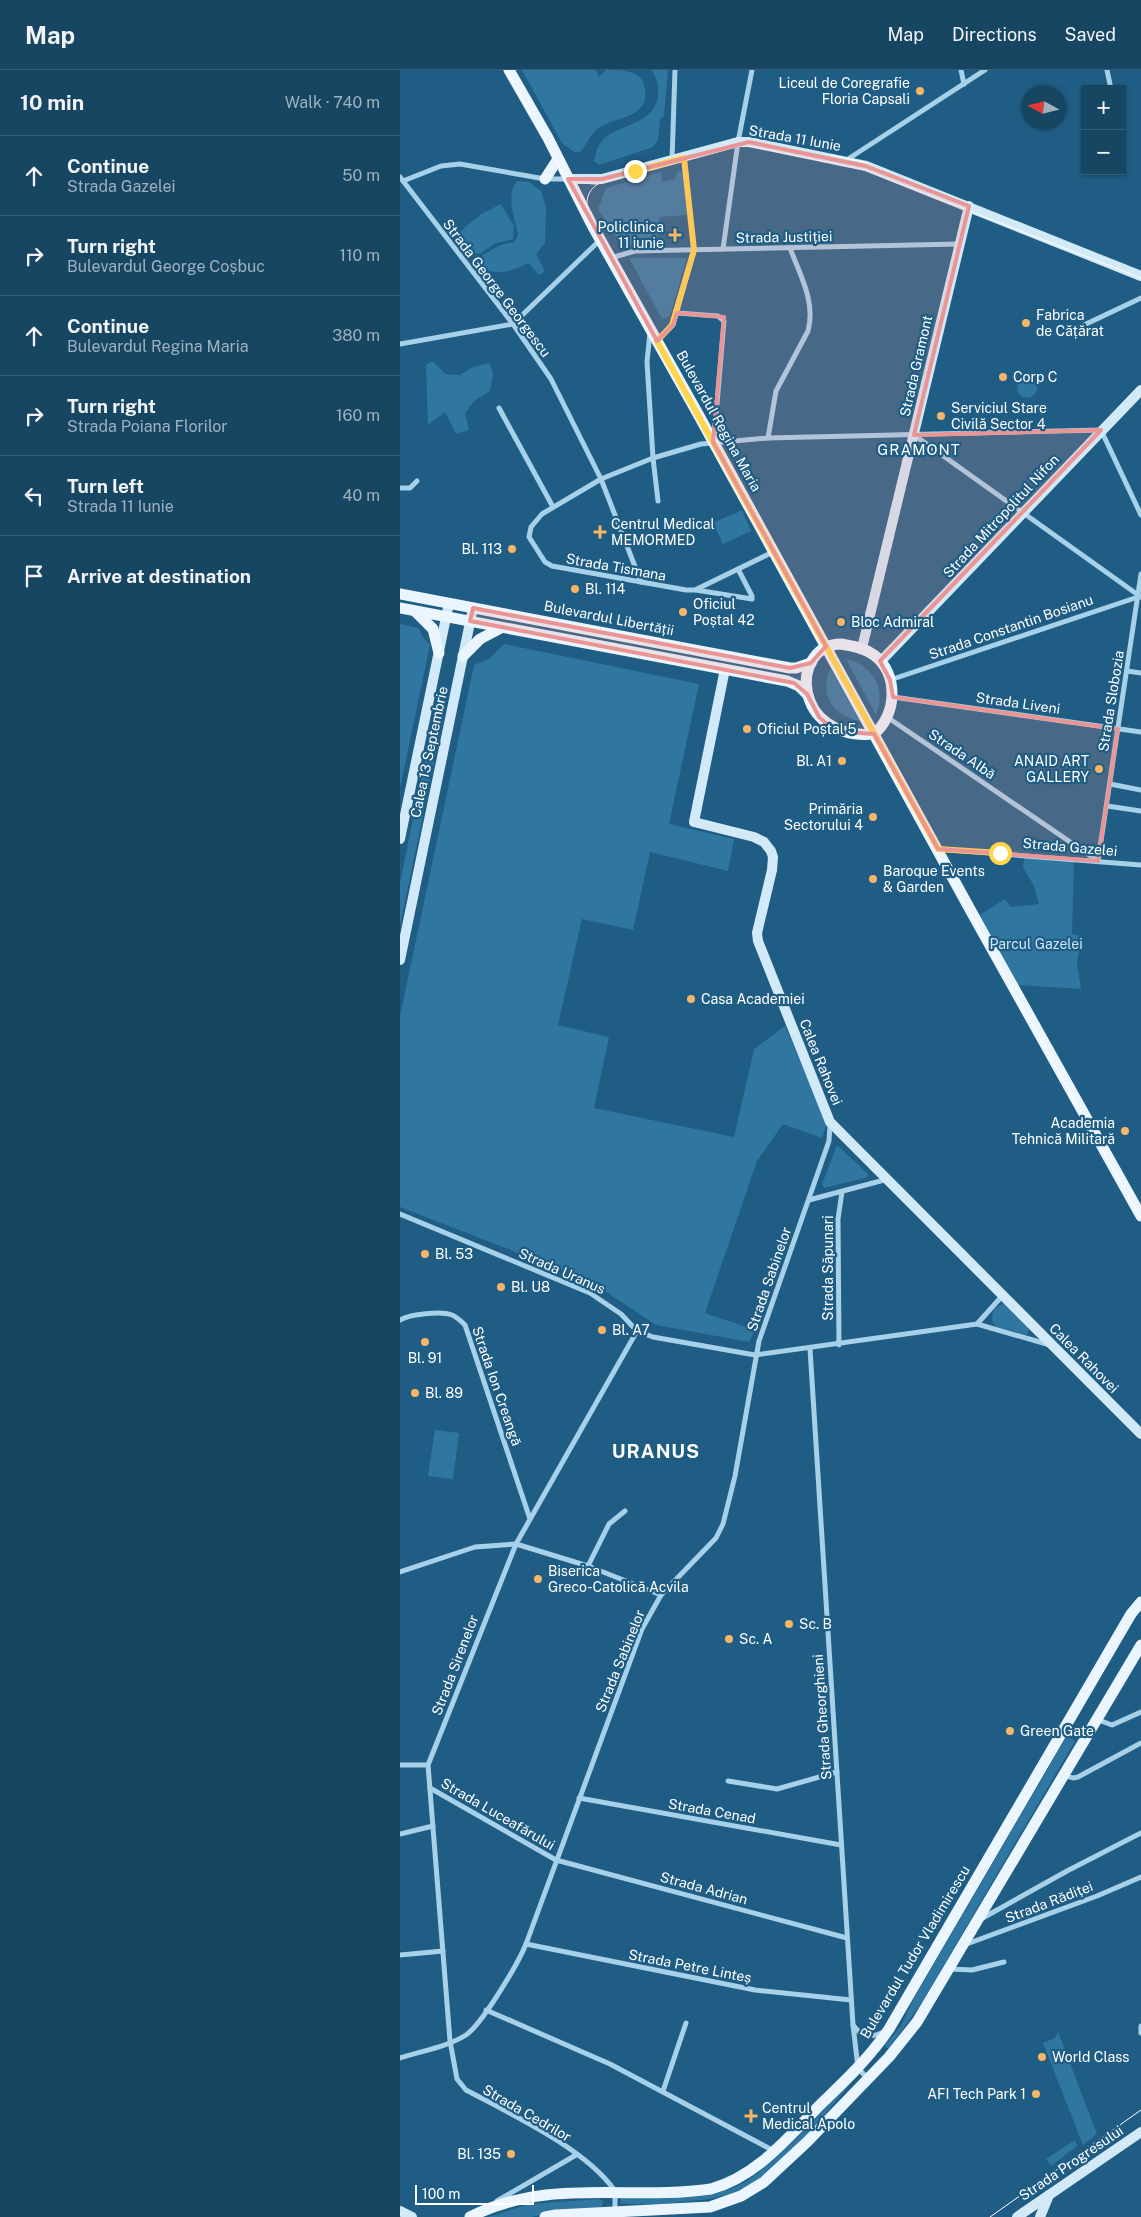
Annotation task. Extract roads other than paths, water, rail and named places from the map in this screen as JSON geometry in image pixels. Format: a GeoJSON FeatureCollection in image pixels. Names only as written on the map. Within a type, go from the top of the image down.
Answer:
{"type":"FeatureCollection","features":[{"type":"Feature","properties":{"kind":"main road","name":"Bulevardul Regina Maria"},"geometry":{"type":"LineString","coordinates":[[509,70],[600,240],[714,442],[1141,1216]]}},
{"type":"Feature","properties":{"kind":"main road"},"geometry":{"type":"LineString","coordinates":[[546,179],[558,159]]}},
{"type":"Feature","properties":{"kind":"main road","name":"Bulevardul Libertății"},"geometry":{"type":"LineString","coordinates":[[400,594],[790,668],[811,663]]}},
{"type":"Feature","properties":{"kind":"main road","name":"Bulevardul Libertății"},"geometry":{"type":"LineString","coordinates":[[400,608],[787,681],[799,686],[807,694]]}},
{"type":"Feature","properties":{"kind":"main road"},"geometry":{"type":"LineString","coordinates":[[415,611],[430,625],[435,633],[439,653]]}},
{"type":"Feature","properties":{"kind":"main road"},"geometry":{"type":"LineString","coordinates":[[463,656],[480,639],[502,627]]}},
{"type":"Feature","properties":{"kind":"main road"},"geometry":{"type":"LineString","coordinates":[[840,644],[862,648],[880,661],[890,680],[892,697],[887,717],[874,734],[850,733],[830,726],[819,717],[810,703],[807,694],[807,682],[811,663],[819,652],[826,647],[840,644]]}},
{"type":"Feature","properties":{"kind":"main road","name":"Bulevardul Tudor Vladimirescu"},"geometry":{"type":"LineString","coordinates":[[474,2215],[503,2202],[536,2195],[615,2191],[686,2192],[711,2189],[735,2181],[764,2161],[858,2068],[889,2029],[1131,1614],[1141,1602]]}},
{"type":"Feature","properties":{"kind":"main road"},"geometry":{"type":"LineString","coordinates":[[545,2217],[615,2211],[710,2207],[741,2196],[764,2182],[781,2167],[868,2079],[906,2037],[950,1969],[1141,1645]]}},
{"type":"Feature","properties":{"kind":"main road"},"geometry":{"type":"LineString","coordinates":[[1066,1728],[1084,1739]]}},
{"type":"Feature","properties":{"kind":"street"},"geometry":{"type":"LineString","coordinates":[[672,161],[675,70]]}},
{"type":"Feature","properties":{"kind":"street"},"geometry":{"type":"LineString","coordinates":[[723,249],[738,142],[752,70]]}},
{"type":"Feature","properties":{"kind":"street"},"geometry":{"type":"LineString","coordinates":[[961,70],[964,84]]}},
{"type":"Feature","properties":{"kind":"street"},"geometry":{"type":"LineString","coordinates":[[844,161],[985,70]]}},
{"type":"Feature","properties":{"kind":"street"},"geometry":{"type":"LineString","coordinates":[[1107,70],[1110,85]]}},
{"type":"Feature","properties":{"kind":"street","name":"Strada 11 Iunie"},"geometry":{"type":"LineString","coordinates":[[401,179],[451,164],[546,179],[602,179],[738,142],[749,142],[866,166],[1141,276]]}},
{"type":"Feature","properties":{"kind":"street"},"geometry":{"type":"LineString","coordinates":[[657,341],[672,325],[677,314],[694,250],[684,158]]}},
{"type":"Feature","properties":{"kind":"street","name":"Strada George Georgescu"},"geometry":{"type":"LineString","coordinates":[[401,179],[514,324],[551,380],[601,478],[641,582]]}},
{"type":"Feature","properties":{"kind":"street","name":"Strada Gramont"},"geometry":{"type":"LineString","coordinates":[[862,648],[969,206]]}},
{"type":"Feature","properties":{"kind":"street"},"geometry":{"type":"LineString","coordinates":[[400,344],[514,324],[600,240]]}},
{"type":"Feature","properties":{"kind":"street","name":"Strada Justiției"},"geometry":{"type":"LineString","coordinates":[[611,258],[635,251],[960,244]]}},
{"type":"Feature","properties":{"kind":"street"},"geometry":{"type":"LineString","coordinates":[[768,438],[776,391],[808,331],[810,322],[811,312],[808,295],[790,248]]}},
{"type":"Feature","properties":{"kind":"street"},"geometry":{"type":"LineString","coordinates":[[1065,334],[1141,298]]}},
{"type":"Feature","properties":{"kind":"street"},"geometry":{"type":"LineString","coordinates":[[677,314],[718,316],[724,321],[714,442]]}},
{"type":"Feature","properties":{"kind":"street"},"geometry":{"type":"LineString","coordinates":[[651,329],[646,362],[652,458],[658,501]]}},
{"type":"Feature","properties":{"kind":"street","name":"Strada Mitropolitul Nifon"},"geometry":{"type":"LineString","coordinates":[[880,661],[1141,390]]}},
{"type":"Feature","properties":{"kind":"street"},"geometry":{"type":"LineString","coordinates":[[499,408],[553,507],[601,478],[652,458],[714,442],[768,438],[1101,430],[1141,515]]}},
{"type":"Feature","properties":{"kind":"street"},"geometry":{"type":"LineString","coordinates":[[914,435],[1140,597]]}},
{"type":"Feature","properties":{"kind":"street"},"geometry":{"type":"LineString","coordinates":[[400,488],[410,488],[417,481]]}},
{"type":"Feature","properties":{"kind":"street","name":"Strada Tismana"},"geometry":{"type":"LineString","coordinates":[[553,507],[539,516],[529,530],[530,540],[544,562],[552,566],[682,590],[695,590],[752,599],[738,570]]}},
{"type":"Feature","properties":{"kind":"street"},"geometry":{"type":"LineString","coordinates":[[695,590],[774,552]]}},
{"type":"Feature","properties":{"kind":"street","name":"Strada Slobozia"},"geometry":{"type":"LineString","coordinates":[[1098,861],[1126,671],[1140,597],[1141,574]]}},
{"type":"Feature","properties":{"kind":"street","name":"Strada Constantin Bosianu"},"geometry":{"type":"LineString","coordinates":[[890,680],[1140,597]]}},
{"type":"Feature","properties":{"kind":"street","name":"Calea 13 Septembrie"},"geometry":{"type":"LineString","coordinates":[[400,839],[449,603]]}},
{"type":"Feature","properties":{"kind":"street","name":"Calea 13 Septembrie"},"geometry":{"type":"LineString","coordinates":[[401,954],[473,608]]}},
{"type":"Feature","properties":{"kind":"street","name":"Calea Rahovei"},"geometry":{"type":"LineString","coordinates":[[725,669],[694,822],[754,837],[764,842],[771,851],[773,863],[757,933],[758,941],[830,1122],[1141,1434]]}},
{"type":"Feature","properties":{"kind":"street"},"geometry":{"type":"LineString","coordinates":[[1126,671],[1141,673]]}},
{"type":"Feature","properties":{"kind":"street","name":"Strada Liveni"},"geometry":{"type":"LineString","coordinates":[[892,697],[1141,732]]}},
{"type":"Feature","properties":{"kind":"street","name":"Strada Albă"},"geometry":{"type":"LineString","coordinates":[[887,717],[1098,861]]}},
{"type":"Feature","properties":{"kind":"street"},"geometry":{"type":"LineString","coordinates":[[1110,784],[1141,790]]}},
{"type":"Feature","properties":{"kind":"street"},"geometry":{"type":"LineString","coordinates":[[1106,806],[1141,811]]}},
{"type":"Feature","properties":{"kind":"street","name":"Strada Gazelei"},"geometry":{"type":"LineString","coordinates":[[938,849],[1141,864]]}},
{"type":"Feature","properties":{"kind":"street","name":"Strada Sabinelor"},"geometry":{"type":"LineString","coordinates":[[400,2058],[450,2042],[468,2033],[508,1977],[526,1944],[642,1629],[661,1596],[716,1538],[724,1524],[735,1476],[755,1355],[768,1312],[829,1141],[830,1122]]}},
{"type":"Feature","properties":{"kind":"street"},"geometry":{"type":"LineString","coordinates":[[809,1200],[888,1179]]}},
{"type":"Feature","properties":{"kind":"street","name":"Strada Săpunari"},"geometry":{"type":"LineString","coordinates":[[839,1345],[838,1219],[842,1192]]}},
{"type":"Feature","properties":{"kind":"street","name":"Strada Uranus"},"geometry":{"type":"LineString","coordinates":[[400,1214],[590,1293],[621,1314],[637,1331]]}},
{"type":"Feature","properties":{"kind":"street"},"geometry":{"type":"LineString","coordinates":[[977,1324],[1003,1295]]}},
{"type":"Feature","properties":{"kind":"street","name":"Strada Ion Creangă"},"geometry":{"type":"LineString","coordinates":[[400,1320],[414,1316],[445,1314],[452,1315],[465,1325],[530,1519]]}},
{"type":"Feature","properties":{"kind":"street"},"geometry":{"type":"LineString","coordinates":[[637,1331],[652,1336],[755,1355],[839,1345],[977,1324],[1053,1346]]}},
{"type":"Feature","properties":{"kind":"street","name":"Strada Sirenelor"},"geometry":{"type":"LineString","coordinates":[[450,2042],[428,1765],[516,1544],[637,1331]]}},
{"type":"Feature","properties":{"kind":"street","name":"Strada Gheorghieni"},"geometry":{"type":"LineString","coordinates":[[810,1349],[851,2000],[858,2068]]}},
{"type":"Feature","properties":{"kind":"street"},"geometry":{"type":"LineString","coordinates":[[588,1566],[609,1524],[625,1511]]}},
{"type":"Feature","properties":{"kind":"street"},"geometry":{"type":"LineString","coordinates":[[400,1572],[475,1546],[516,1544],[588,1566],[661,1596]]}},
{"type":"Feature","properties":{"kind":"street"},"geometry":{"type":"LineString","coordinates":[[1096,1719],[1112,1725],[1141,1712]]}},
{"type":"Feature","properties":{"kind":"street"},"geometry":{"type":"LineString","coordinates":[[1064,1775],[1073,1778],[1078,1777],[1141,1743]]}},
{"type":"Feature","properties":{"kind":"street"},"geometry":{"type":"LineString","coordinates":[[400,1765],[428,1765]]}},
{"type":"Feature","properties":{"kind":"street"},"geometry":{"type":"LineString","coordinates":[[728,1781],[777,1789],[837,1772]]}},
{"type":"Feature","properties":{"kind":"street","name":"Strada Luceafărului"},"geometry":{"type":"LineString","coordinates":[[430,1788],[556,1860]]}},
{"type":"Feature","properties":{"kind":"street","name":"Strada Cenad"},"geometry":{"type":"LineString","coordinates":[[579,1798],[841,1846]]}},
{"type":"Feature","properties":{"kind":"street"},"geometry":{"type":"LineString","coordinates":[[400,1834],[433,1826]]}},
{"type":"Feature","properties":{"kind":"street"},"geometry":{"type":"LineString","coordinates":[[984,1938],[977,1936],[976,1924],[1003,1907],[1141,1833]]}},
{"type":"Feature","properties":{"kind":"street","name":"Strada Adrian"},"geometry":{"type":"LineString","coordinates":[[556,1860],[847,1938]]}},
{"type":"Feature","properties":{"kind":"street","name":"Strada Rădiței"},"geometry":{"type":"LineString","coordinates":[[964,1945],[1097,1896],[1141,1877]]}},
{"type":"Feature","properties":{"kind":"street"},"geometry":{"type":"LineString","coordinates":[[993,1896],[993,1904],[1003,1907]]}},
{"type":"Feature","properties":{"kind":"street","name":"Strada Petre Linteș"},"geometry":{"type":"LineString","coordinates":[[526,1944],[755,1990],[851,2000]]}},
{"type":"Feature","properties":{"kind":"street"},"geometry":{"type":"LineString","coordinates":[[400,1955],[443,1951]]}},
{"type":"Feature","properties":{"kind":"street"},"geometry":{"type":"LineString","coordinates":[[950,1969],[972,1970],[1004,1962]]}},
{"type":"Feature","properties":{"kind":"street"},"geometry":{"type":"LineString","coordinates":[[486,2010],[610,2064],[774,2151]]}},
{"type":"Feature","properties":{"kind":"street"},"geometry":{"type":"LineString","coordinates":[[663,2092],[686,2023]]}},
{"type":"Feature","properties":{"kind":"street"},"geometry":{"type":"LineString","coordinates":[[853,2025],[860,2033],[866,2036],[877,2035],[889,2029]]}},
{"type":"Feature","properties":{"kind":"street","name":"Strada Cedrilor"},"geometry":{"type":"LineString","coordinates":[[450,2042],[456,2079],[461,2087],[533,2126],[576,2155],[599,2173],[615,2191]]}},
{"type":"Feature","properties":{"kind":"street"},"geometry":{"type":"LineString","coordinates":[[858,2068],[868,2079]]}},
{"type":"Feature","properties":{"kind":"street","name":"Strada Progresului"},"geometry":{"type":"LineString","coordinates":[[1016,2217],[1050,2192],[1141,2132]]}},
{"type":"Feature","properties":{"kind":"street"},"geometry":{"type":"LineString","coordinates":[[474,2215],[576,2155]]}},
{"type":"Feature","properties":{"kind":"street"},"geometry":{"type":"LineString","coordinates":[[615,2191],[615,2211]]}},
{"type":"Feature","properties":{"kind":"street"},"geometry":{"type":"LineString","coordinates":[[1040,2217],[1050,2192]]}},
{"type":"Feature","properties":{"kind":"street"},"geometry":{"type":"LineString","coordinates":[[400,2211],[412,2217]]}},
{"type":"Feature","properties":{"kind":"tram line"},"geometry":{"type":"LineString","coordinates":[[506,70],[984,939],[1141,1219]]}},
{"type":"Feature","properties":{"kind":"tram line"},"geometry":{"type":"LineString","coordinates":[[563,172],[579,182],[598,184],[738,146],[749,146],[865,170],[1141,278]]}},
{"type":"Feature","properties":{"kind":"tram line"},"geometry":{"type":"LineString","coordinates":[[831,155],[868,163]]}},
{"type":"Feature","properties":{"kind":"tram line"},"geometry":{"type":"LineString","coordinates":[[589,216],[587,207],[589,194],[598,184]]}},
{"type":"Feature","properties":{"kind":"tram line"},"geometry":{"type":"LineString","coordinates":[[990,2217],[1141,2110]]}},
{"type":"Feature","properties":{"kind":"place","name":"Liceul de Coregrafie Floria Capsali"},"geometry":{"type":"Point","coordinates":[920,91]}},
{"type":"Feature","properties":{"kind":"place","name":"Policlinica 11 iunie"},"geometry":{"type":"Point","coordinates":[675,235]}},
{"type":"Feature","properties":{"kind":"place","name":"Fabrica de Cățărat"},"geometry":{"type":"Point","coordinates":[1026,323]}},
{"type":"Feature","properties":{"kind":"place","name":"Corp C"},"geometry":{"type":"Point","coordinates":[1003,377]}},
{"type":"Feature","properties":{"kind":"place","name":"Serviciul Stare Civilă Sector 4"},"geometry":{"type":"Point","coordinates":[941,416]}},
{"type":"Feature","properties":{"kind":"place","name":"Centrul Medical MEMORMED"},"geometry":{"type":"Point","coordinates":[600,532]}},
{"type":"Feature","properties":{"kind":"place","name":"Bl. 113"},"geometry":{"type":"Point","coordinates":[512,549]}},
{"type":"Feature","properties":{"kind":"place","name":"Bl. 114"},"geometry":{"type":"Point","coordinates":[575,589]}},
{"type":"Feature","properties":{"kind":"place","name":"Oficiul Poștal 42"},"geometry":{"type":"Point","coordinates":[683,612]}},
{"type":"Feature","properties":{"kind":"place","name":"Bloc Admiral"},"geometry":{"type":"Point","coordinates":[841,622]}},
{"type":"Feature","properties":{"kind":"place","name":"Oficiul Poștal 5"},"geometry":{"type":"Point","coordinates":[747,729]}},
{"type":"Feature","properties":{"kind":"place","name":"Bl. A1"},"geometry":{"type":"Point","coordinates":[842,761]}},
{"type":"Feature","properties":{"kind":"place","name":"ANAID ART GALLERY"},"geometry":{"type":"Point","coordinates":[1099,769]}},
{"type":"Feature","properties":{"kind":"place","name":"Primăria Sectorului 4"},"geometry":{"type":"Point","coordinates":[873,817]}},
{"type":"Feature","properties":{"kind":"place","name":"Baroque Events & Garden"},"geometry":{"type":"Point","coordinates":[873,879]}},
{"type":"Feature","properties":{"kind":"place","name":"Casa Academiei"},"geometry":{"type":"Point","coordinates":[691,999]}},
{"type":"Feature","properties":{"kind":"place","name":"Academia Tehnică Militară"},"geometry":{"type":"Point","coordinates":[1125,1131]}},
{"type":"Feature","properties":{"kind":"place","name":"Bl. 53"},"geometry":{"type":"Point","coordinates":[425,1254]}},
{"type":"Feature","properties":{"kind":"place","name":"Bl. U8"},"geometry":{"type":"Point","coordinates":[501,1287]}},
{"type":"Feature","properties":{"kind":"place","name":"Bl. A7"},"geometry":{"type":"Point","coordinates":[602,1330]}},
{"type":"Feature","properties":{"kind":"place","name":"Bl. 91"},"geometry":{"type":"Point","coordinates":[425,1342]}},
{"type":"Feature","properties":{"kind":"place","name":"Bl. 89"},"geometry":{"type":"Point","coordinates":[415,1393]}},
{"type":"Feature","properties":{"kind":"place","name":"Biserica Greco-Catolică Acvila"},"geometry":{"type":"Point","coordinates":[538,1579]}},
{"type":"Feature","properties":{"kind":"place","name":"Sc. B"},"geometry":{"type":"Point","coordinates":[789,1624]}},
{"type":"Feature","properties":{"kind":"place","name":"Sc. A"},"geometry":{"type":"Point","coordinates":[729,1639]}},
{"type":"Feature","properties":{"kind":"place","name":"Green Gate"},"geometry":{"type":"Point","coordinates":[1010,1731]}},
{"type":"Feature","properties":{"kind":"place","name":"World Class"},"geometry":{"type":"Point","coordinates":[1042,2057]}},
{"type":"Feature","properties":{"kind":"place","name":"AFI Tech Park 1"},"geometry":{"type":"Point","coordinates":[1036,2094]}},
{"type":"Feature","properties":{"kind":"place","name":"Centrul Medical Apolo"},"geometry":{"type":"Point","coordinates":[751,2116]}},
{"type":"Feature","properties":{"kind":"place","name":"Bl. 135"},"geometry":{"type":"Point","coordinates":[511,2154]}},
{"type":"Feature","properties":{"kind":"district","name":"GRAMONT"},"geometry":{"type":"Point","coordinates":[919,449]}},
{"type":"Feature","properties":{"kind":"district","name":"URANUS"},"geometry":{"type":"Point","coordinates":[656,1451]}},
{"type":"Feature","properties":{"kind":"park label","name":"Parcul Gazelei"},"geometry":{"type":"Point","coordinates":[1036,944]}}]}
